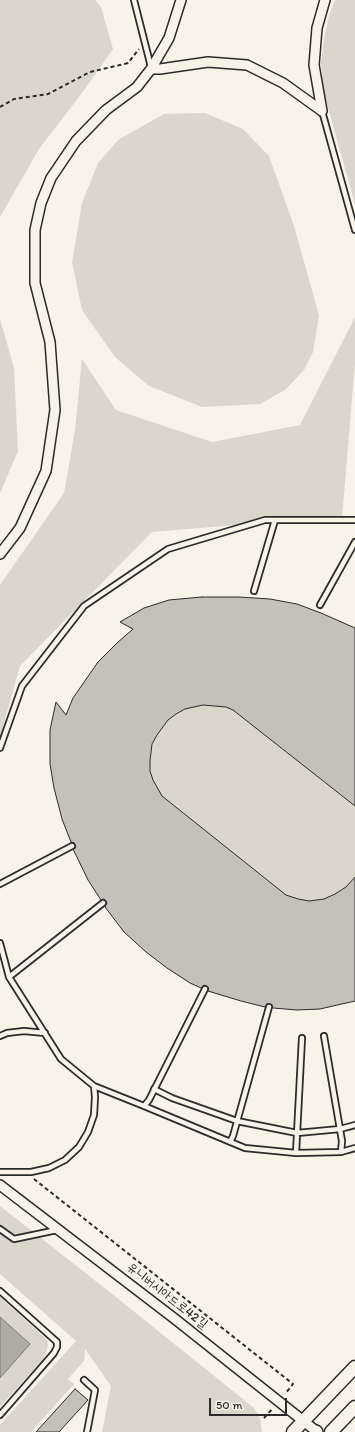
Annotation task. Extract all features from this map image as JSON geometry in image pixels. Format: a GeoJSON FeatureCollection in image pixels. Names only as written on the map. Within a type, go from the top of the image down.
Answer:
{"type":"FeatureCollection","features":[{"type":"Feature","properties":{"kind":"main road"},"geometry":{"type":"LineString","coordinates":[[293,1432],[355,1367]]}},
{"type":"Feature","properties":{"kind":"main road"},"geometry":{"type":"LineString","coordinates":[[331,1432],[355,1407]]}},
{"type":"Feature","properties":{"kind":"street"},"geometry":{"type":"LineString","coordinates":[[0,554],[20,528],[46,471],[56,410],[50,342],[34,283],[35,230],[41,204],[52,178],[76,141],[106,110],[137,87],[151,69],[169,38],[181,0]]}},
{"type":"Feature","properties":{"kind":"street"},"geometry":{"type":"LineString","coordinates":[[322,110],[314,65],[317,28],[325,0]]}},
{"type":"Feature","properties":{"kind":"street"},"geometry":{"type":"LineString","coordinates":[[151,69],[208,62],[247,65],[283,83],[322,110]]}},
{"type":"Feature","properties":{"kind":"street","name":"유니버시아드로42길"},"geometry":{"type":"LineString","coordinates":[[0,1185],[176,1319],[316,1432]]}},
{"type":"Feature","properties":{"kind":"lane"},"geometry":{"type":"LineString","coordinates":[[134,0],[151,69]]}},
{"type":"Feature","properties":{"kind":"lane"},"geometry":{"type":"LineString","coordinates":[[322,110],[355,230]]}},
{"type":"Feature","properties":{"kind":"lane"},"geometry":{"type":"LineString","coordinates":[[0,748],[22,686],[84,606],[168,549],[265,520],[355,520]]}},
{"type":"Feature","properties":{"kind":"lane"},"geometry":{"type":"LineString","coordinates":[[254,591],[275,520]]}},
{"type":"Feature","properties":{"kind":"lane"},"geometry":{"type":"LineString","coordinates":[[320,605],[355,542]]}},
{"type":"Feature","properties":{"kind":"lane"},"geometry":{"type":"LineString","coordinates":[[0,884],[72,846]]}},
{"type":"Feature","properties":{"kind":"lane"},"geometry":{"type":"LineString","coordinates":[[9,977],[103,903]]}},
{"type":"Feature","properties":{"kind":"lane"},"geometry":{"type":"LineString","coordinates":[[0,943],[9,977],[61,1059],[94,1086],[245,1148],[296,1153],[341,1152],[355,1148]]}},
{"type":"Feature","properties":{"kind":"lane"},"geometry":{"type":"LineString","coordinates":[[144,1106],[154,1090],[205,989]]}},
{"type":"Feature","properties":{"kind":"lane"},"geometry":{"type":"LineString","coordinates":[[230,1142],[269,1007]]}},
{"type":"Feature","properties":{"kind":"lane"},"geometry":{"type":"LineString","coordinates":[[0,1036],[7,1033],[24,1031],[44,1033]]}},
{"type":"Feature","properties":{"kind":"lane"},"geometry":{"type":"LineString","coordinates":[[324,1036],[342,1141],[341,1152]]}},
{"type":"Feature","properties":{"kind":"lane"},"geometry":{"type":"LineString","coordinates":[[296,1153],[302,1038]]}},
{"type":"Feature","properties":{"kind":"lane"},"geometry":{"type":"LineString","coordinates":[[0,1172],[26,1172],[49,1168],[65,1160],[79,1147],[88,1132],[94,1115],[94,1086]]}},
{"type":"Feature","properties":{"kind":"lane"},"geometry":{"type":"LineString","coordinates":[[154,1090],[237,1121],[297,1132],[340,1129],[355,1124]]}},
{"type":"Feature","properties":{"kind":"lane"},"geometry":{"type":"LineString","coordinates":[[0,1228],[14,1239],[59,1230]]}},
{"type":"Feature","properties":{"kind":"lane"},"geometry":{"type":"LineString","coordinates":[[0,1291],[57,1342],[57,1347],[54,1354],[0,1415]]}},
{"type":"Feature","properties":{"kind":"lane"},"geometry":{"type":"LineString","coordinates":[[84,1380],[96,1390],[87,1432]]}},
{"type":"Feature","properties":{"kind":"path"},"geometry":{"type":"LineString","coordinates":[[0,106],[14,99],[48,94],[90,72],[120,66],[128,62],[144,42]]}},
{"type":"Feature","properties":{"kind":"path"},"geometry":{"type":"LineString","coordinates":[[26,1172],[293,1384],[264,1418]]}},
{"type":"Feature","properties":{"kind":"shaded area"},"geometry":{"type":"Polygon","coordinates":[[[0,0],[95,0],[101,7],[113,49],[82,93],[39,149],[0,217],[0,0]]]}},
{"type":"Feature","properties":{"kind":"shaded area"},"geometry":{"type":"Polygon","coordinates":[[[335,0],[355,0],[355,204],[323,90],[321,63],[324,39],[329,16],[335,0]]]}},
{"type":"Feature","properties":{"kind":"shaded area"},"geometry":{"type":"Polygon","coordinates":[[[205,113],[243,129],[269,156],[294,226],[319,315],[313,352],[304,370],[285,390],[260,404],[202,407],[149,386],[115,357],[82,310],[72,262],[82,203],[98,163],[118,140],[164,114],[205,113]]]}},
{"type":"Feature","properties":{"kind":"shaded area"},"geometry":{"type":"Polygon","coordinates":[[[355,317],[355,363],[342,519],[271,522],[152,532],[20,666],[0,737],[0,585],[64,493],[75,430],[82,359],[116,410],[212,442],[300,425],[355,317]]]}},
{"type":"Feature","properties":{"kind":"shaded area"},"geometry":{"type":"Polygon","coordinates":[[[0,319],[14,368],[18,451],[0,493],[0,319]]]}},
{"type":"Feature","properties":{"kind":"shaded area"},"geometry":{"type":"Polygon","coordinates":[[[202,597],[239,597],[297,604],[355,628],[355,1001],[320,1009],[297,1010],[269,1007],[214,993],[190,983],[146,952],[124,932],[105,907],[88,880],[74,851],[62,819],[54,788],[50,764],[50,730],[56,702],[66,715],[73,698],[98,662],[133,629],[119,622],[144,608],[169,600],[202,597]]]}},
{"type":"Feature","properties":{"kind":"shaded area"},"geometry":{"type":"Polygon","coordinates":[[[0,1206],[254,1408],[260,1418],[262,1432],[102,1432],[111,1386],[85,1349],[84,1361],[68,1379],[74,1384],[31,1432],[0,1432],[0,1425],[76,1341],[0,1274],[0,1206]]]}},
{"type":"Feature","properties":{"kind":"shaded area"},"geometry":{"type":"Polygon","coordinates":[[[0,1297],[47,1340],[48,1345],[43,1359],[0,1407],[0,1378],[30,1344],[0,1317],[0,1297]]]}},
{"type":"Feature","properties":{"kind":"shaded area"},"geometry":{"type":"Polygon","coordinates":[[[0,1317],[30,1344],[0,1378],[0,1317]]]}},
{"type":"Feature","properties":{"kind":"building"},"geometry":{"type":"Polygon","coordinates":[[[202,597],[270,599],[297,604],[355,628],[355,806],[233,710],[226,707],[203,705],[185,709],[168,720],[152,744],[150,771],[162,796],[286,895],[309,901],[324,899],[346,887],[355,877],[355,1001],[320,1009],[297,1010],[273,1008],[270,1004],[267,1004],[265,1007],[241,1001],[208,991],[208,987],[206,986],[201,988],[190,983],[146,952],[124,932],[105,907],[106,901],[104,899],[101,900],[88,880],[73,849],[75,848],[75,845],[71,842],[62,819],[54,788],[50,764],[50,730],[56,702],[66,715],[73,698],[98,662],[133,629],[120,622],[144,608],[169,600],[202,597]]]}},
{"type":"Feature","properties":{"kind":"building"},"geometry":{"type":"Polygon","coordinates":[[[75,1389],[88,1400],[59,1432],[36,1432],[75,1389]]]}}]}
